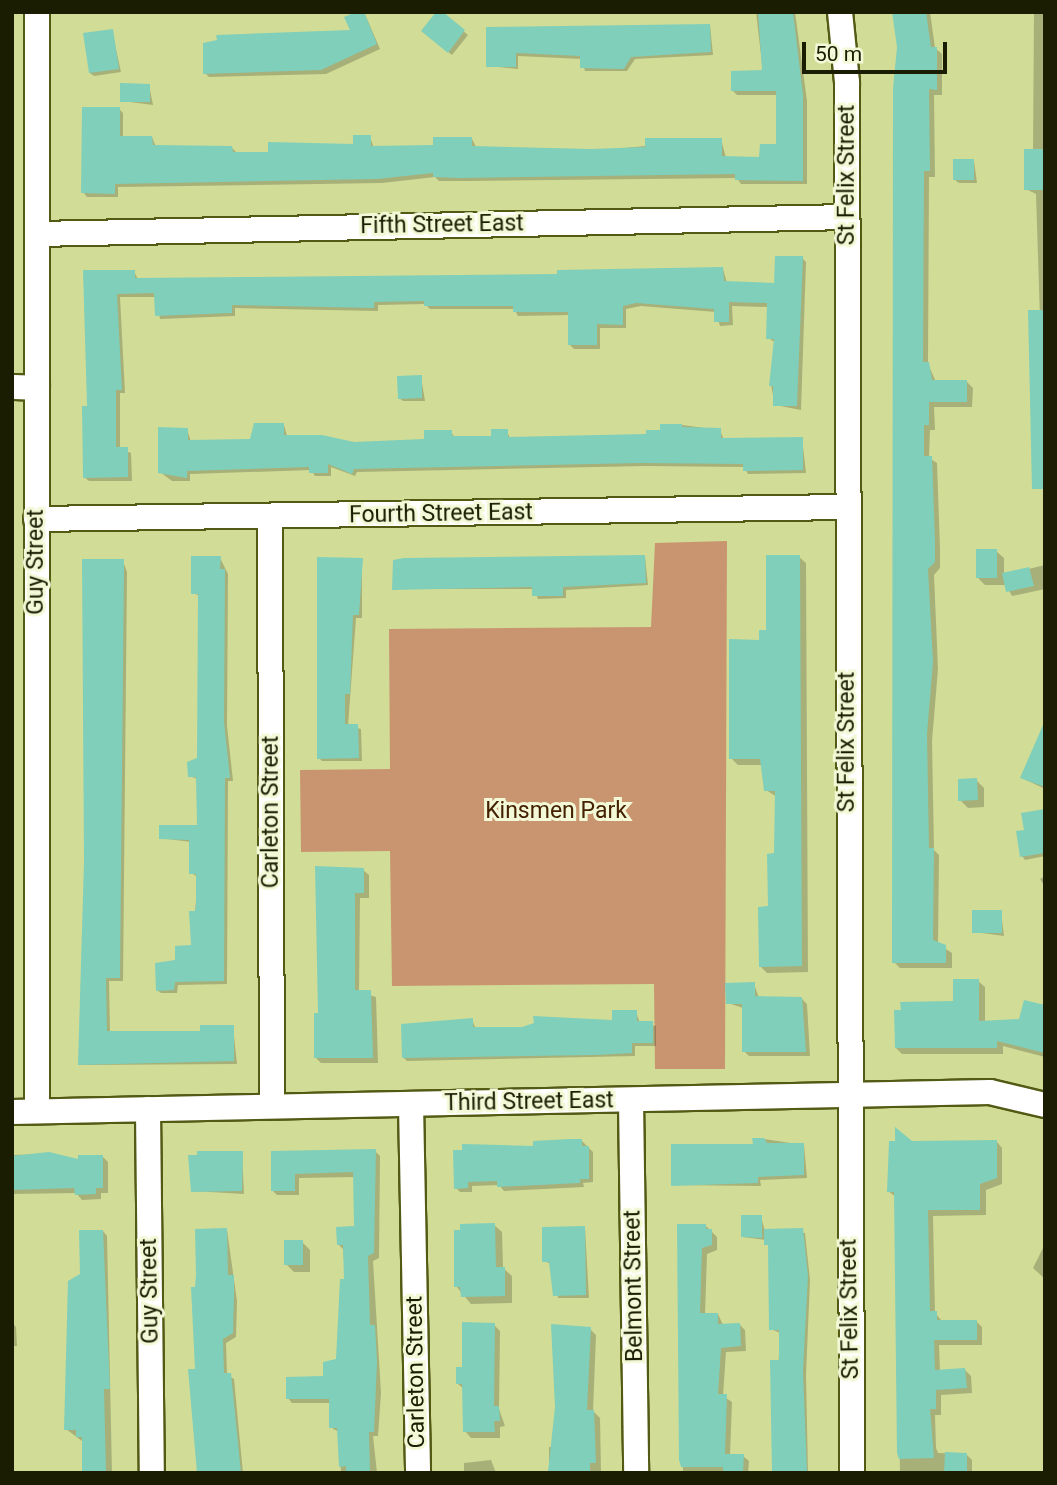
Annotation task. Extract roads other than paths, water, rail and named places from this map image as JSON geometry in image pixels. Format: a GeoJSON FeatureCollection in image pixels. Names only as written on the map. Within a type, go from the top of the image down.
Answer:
{"type":"FeatureCollection","features":[{"type":"Feature","properties":{"kind":"street","name":"Guy Street"},"geometry":{"type":"LineString","coordinates":[[24,1111],[36,519],[37,12]]}},
{"type":"Feature","properties":{"kind":"street","name":"St Felix Street"},"geometry":{"type":"LineString","coordinates":[[840,12],[846,59],[848,1096],[852,1473]]}},
{"type":"Feature","properties":{"kind":"street","name":"Fifth Street East"},"geometry":{"type":"LineString","coordinates":[[37,234],[847,217]]}},
{"type":"Feature","properties":{"kind":"street"},"geometry":{"type":"LineString","coordinates":[[12,387],[37,387]]}},
{"type":"Feature","properties":{"kind":"street","name":"Fourth Street East"},"geometry":{"type":"LineString","coordinates":[[36,519],[846,507]]}},
{"type":"Feature","properties":{"kind":"street","name":"Carleton Street"},"geometry":{"type":"LineString","coordinates":[[270,517],[272,1106]]}},
{"type":"Feature","properties":{"kind":"street","name":"Third Street East"},"geometry":{"type":"LineString","coordinates":[[24,1111],[990,1092],[1045,1105]]}},
{"type":"Feature","properties":{"kind":"street","name":"Belmont Street"},"geometry":{"type":"LineString","coordinates":[[631,1100],[636,1473]]}},
{"type":"Feature","properties":{"kind":"street","name":"Carleton Street"},"geometry":{"type":"LineString","coordinates":[[411,1104],[418,1473]]}},
{"type":"Feature","properties":{"kind":"street","name":"Guy Street"},"geometry":{"type":"LineString","coordinates":[[148,1109],[152,1473]]}},
{"type":"Feature","properties":{"kind":"park label","name":"Kinsmen Park"},"geometry":{"type":"Point","coordinates":[556,811]}}]}
